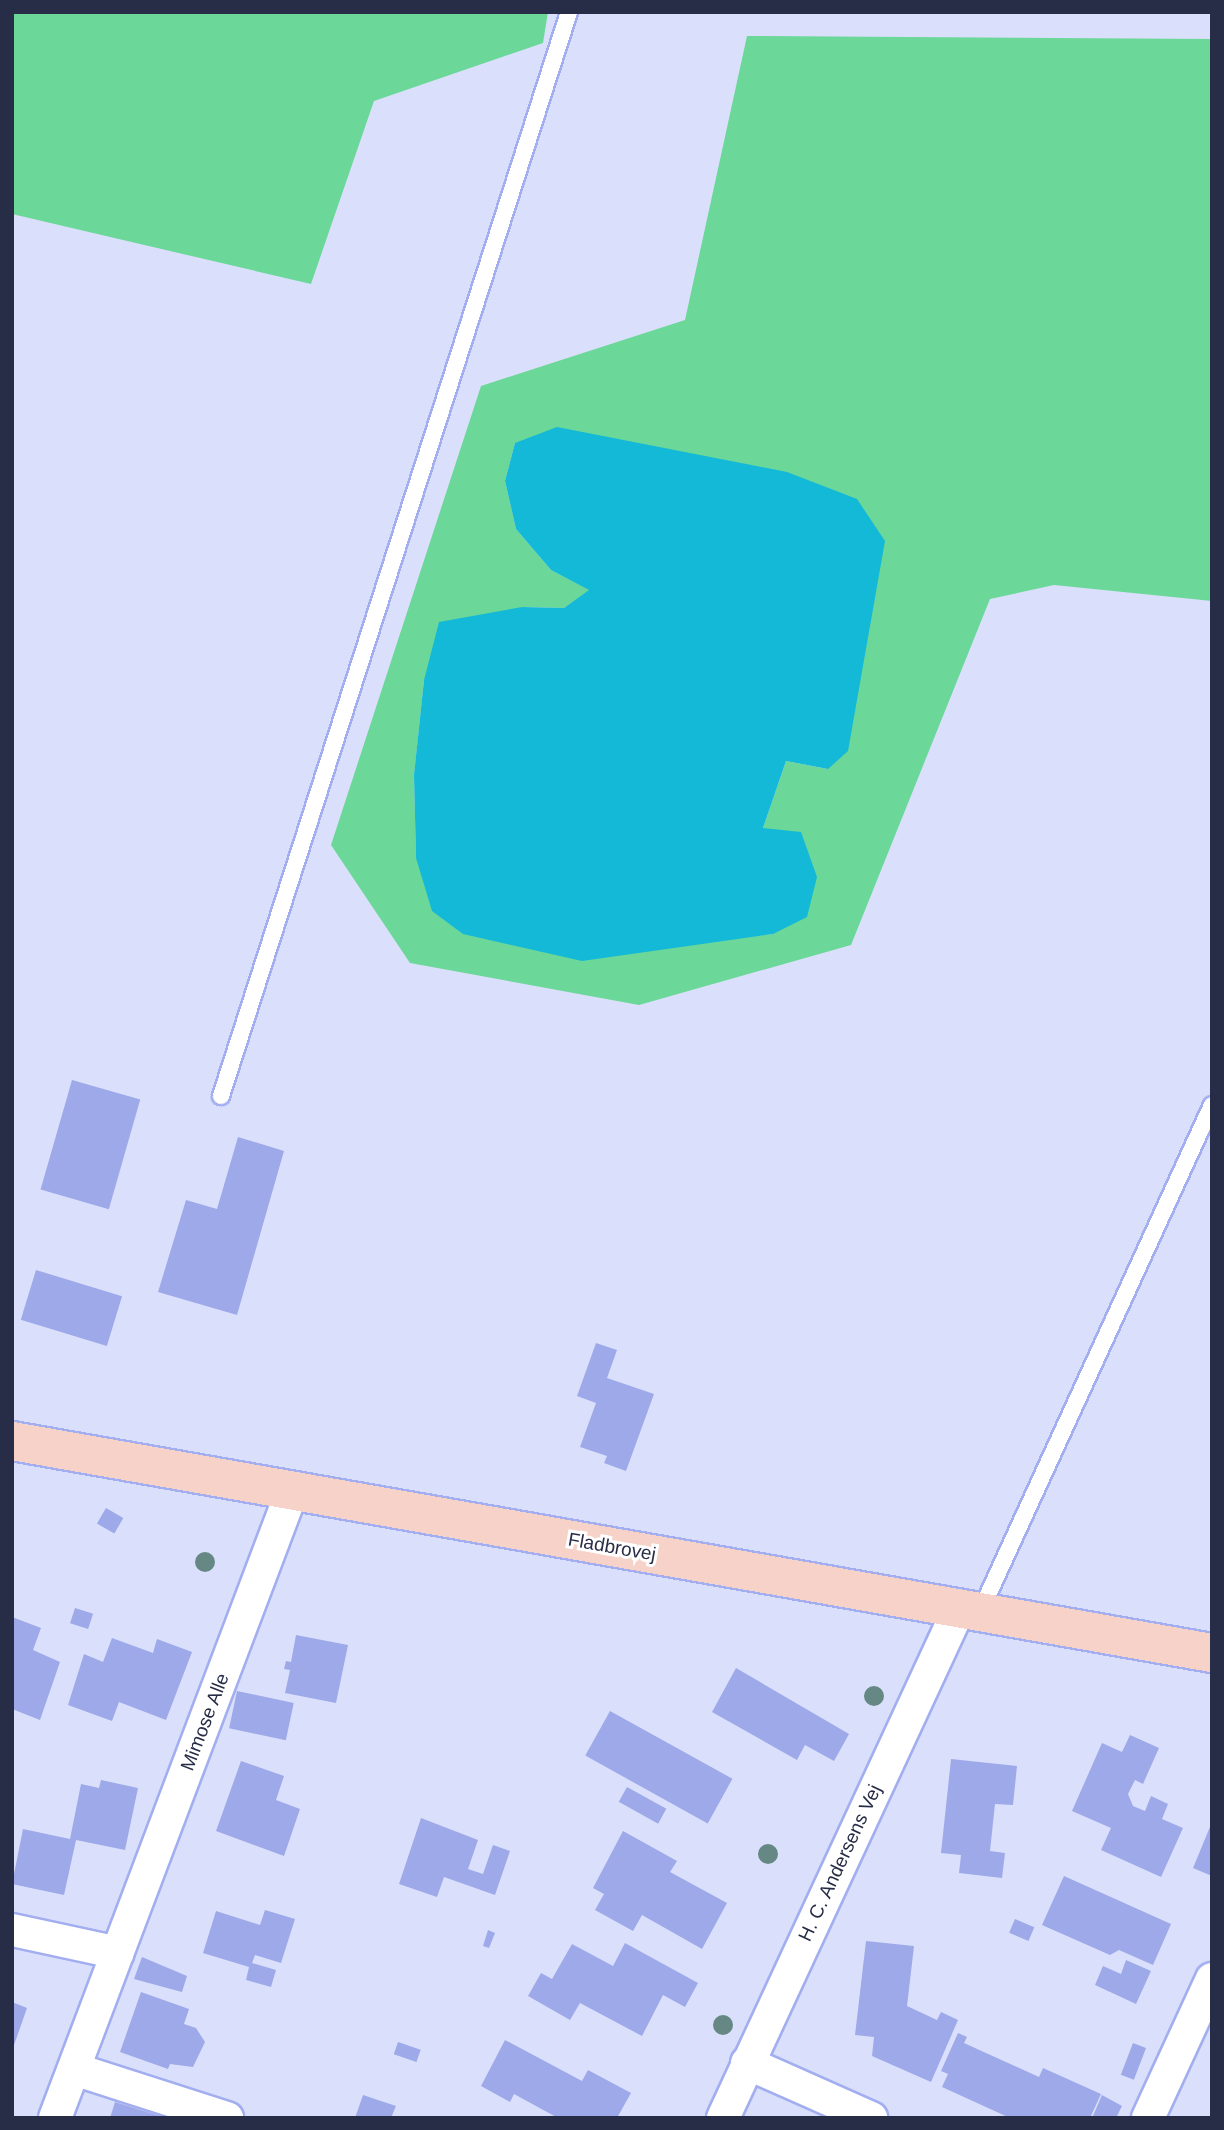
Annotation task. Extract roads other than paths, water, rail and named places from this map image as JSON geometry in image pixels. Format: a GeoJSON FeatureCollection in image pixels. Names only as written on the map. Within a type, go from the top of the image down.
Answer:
{"type":"FeatureCollection","features":[{"type":"Feature","properties":{"kind":"main road","name":"Fladbrovej"},"geometry":{"type":"LineString","coordinates":[[12,1441],[1212,1653]]}},
{"type":"Feature","properties":{"kind":"street","name":"Mimose Alle"},"geometry":{"type":"LineString","coordinates":[[55,2118],[292,1491]]}},
{"type":"Feature","properties":{"kind":"street","name":"H. C. Andersens Vej"},"geometry":{"type":"LineString","coordinates":[[723,2118],[747,2063],[970,1609]]}},
{"type":"Feature","properties":{"kind":"street"},"geometry":{"type":"LineString","coordinates":[[12,1930],[118,1953]]}},
{"type":"Feature","properties":{"kind":"street"},"geometry":{"type":"LineString","coordinates":[[1148,2118],[1212,1979]]}},
{"type":"Feature","properties":{"kind":"street"},"geometry":{"type":"LineString","coordinates":[[747,2063],[871,2118]]}},
{"type":"Feature","properties":{"kind":"street"},"geometry":{"type":"LineString","coordinates":[[74,2069],[227,2118]]}},
{"type":"Feature","properties":{"kind":"lane"},"geometry":{"type":"LineString","coordinates":[[221,1096],[569,12]]}},
{"type":"Feature","properties":{"kind":"lane"},"geometry":{"type":"LineString","coordinates":[[970,1609],[1212,1105]]}},
{"type":"Feature","properties":{"kind":"water"},"geometry":{"type":"Polygon","coordinates":[[[557,427],[787,472],[857,499],[885,541],[848,751],[828,769],[786,761],[763,828],[801,832],[817,877],[807,917],[773,934],[582,961],[463,934],[432,911],[416,858],[414,775],[424,680],[439,622],[522,607],[564,608],[589,590],[551,570],[516,529],[505,481],[515,443],[557,427]]]}}]}
